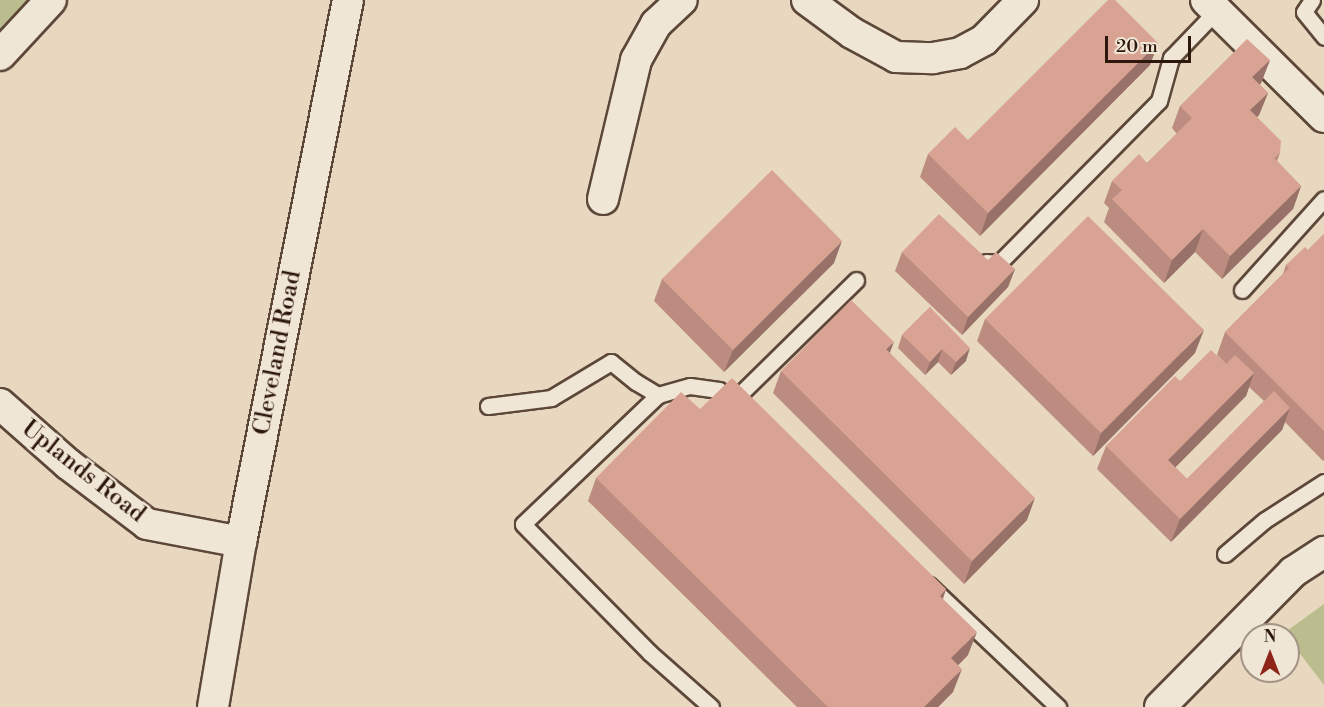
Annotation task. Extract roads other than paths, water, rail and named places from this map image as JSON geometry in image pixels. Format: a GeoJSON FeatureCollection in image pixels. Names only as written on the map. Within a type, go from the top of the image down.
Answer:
{"type":"FeatureCollection","features":[{"type":"Feature","properties":{"kind":"street"},"geometry":{"type":"LineString","coordinates":[[0,55],[51,0]]}},
{"type":"Feature","properties":{"kind":"street","name":"Cleveland Road"},"geometry":{"type":"LineString","coordinates":[[213,707],[241,542],[348,0]]}},
{"type":"Feature","properties":{"kind":"street"},"geometry":{"type":"LineString","coordinates":[[603,199],[636,60],[656,24],[682,0]]}},
{"type":"Feature","properties":{"kind":"street"},"geometry":{"type":"LineString","coordinates":[[807,0],[852,33],[896,57],[933,58],[960,53],[984,40],[1023,0]]}},
{"type":"Feature","properties":{"kind":"street"},"geometry":{"type":"LineString","coordinates":[[1211,5],[1324,117]]}},
{"type":"Feature","properties":{"kind":"street","name":"Uplands Road"},"geometry":{"type":"LineString","coordinates":[[0,404],[68,464],[147,525],[241,542]]}},
{"type":"Feature","properties":{"kind":"street"},"geometry":{"type":"LineString","coordinates":[[1160,707],[1293,572],[1324,552]]}},
{"type":"Feature","properties":{"kind":"lane"},"geometry":{"type":"LineString","coordinates":[[1312,0],[1304,12],[1324,37]]}},
{"type":"Feature","properties":{"kind":"lane"},"geometry":{"type":"LineString","coordinates":[[975,253],[983,261],[999,264],[1159,100],[1171,58],[1211,5]]}},
{"type":"Feature","properties":{"kind":"lane"},"geometry":{"type":"LineString","coordinates":[[1242,290],[1324,199]]}},
{"type":"Feature","properties":{"kind":"lane"},"geometry":{"type":"LineString","coordinates":[[732,402],[856,280]]}},
{"type":"Feature","properties":{"kind":"lane"},"geometry":{"type":"LineString","coordinates":[[488,406],[551,398],[611,362],[636,382],[658,395]]}},
{"type":"Feature","properties":{"kind":"lane"},"geometry":{"type":"LineString","coordinates":[[711,707],[650,653],[523,524],[658,395],[690,386],[719,390],[749,417]]}},
{"type":"Feature","properties":{"kind":"lane"},"geometry":{"type":"LineString","coordinates":[[1225,554],[1265,520],[1324,482]]}},
{"type":"Feature","properties":{"kind":"lane"},"geometry":{"type":"LineString","coordinates":[[919,576],[1058,707]]}}]}
